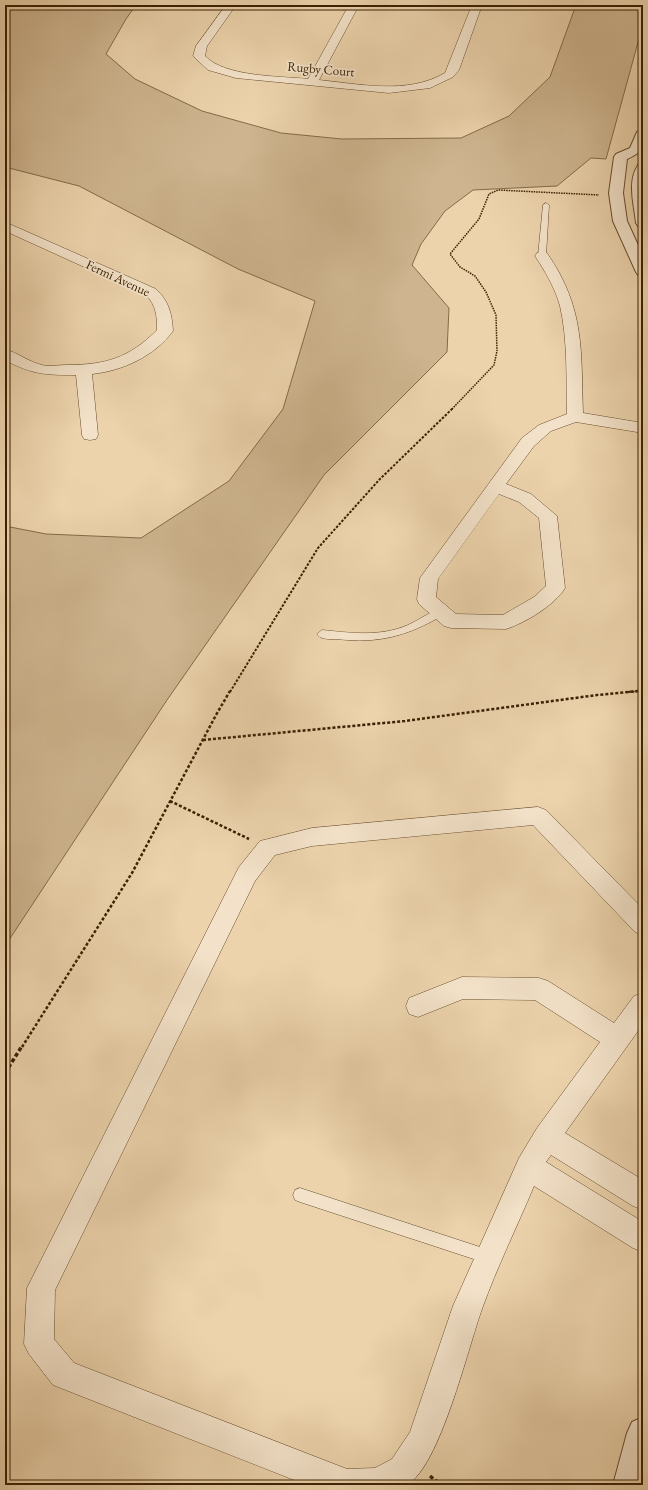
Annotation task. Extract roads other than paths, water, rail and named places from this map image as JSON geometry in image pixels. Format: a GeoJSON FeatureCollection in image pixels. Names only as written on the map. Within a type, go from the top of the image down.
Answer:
{"type":"FeatureCollection","features":[{"type":"Feature","properties":{"kind":"street","name":"Rugby Court"},"geometry":{"type":"LineString","coordinates":[[231,5],[202,46],[199,56],[207,66],[236,75],[389,90],[426,86],[439,82],[449,75],[453,70],[477,5]]}},
{"type":"Feature","properties":{"kind":"street"},"geometry":{"type":"LineString","coordinates":[[312,82],[354,5]]}},
{"type":"Feature","properties":{"kind":"street"},"geometry":{"type":"LineString","coordinates":[[643,132],[640,155],[621,157],[616,196],[620,221],[643,272]]}},
{"type":"Feature","properties":{"kind":"street"},"geometry":{"type":"LineString","coordinates":[[643,168],[638,185],[643,223]]}},
{"type":"Feature","properties":{"kind":"street","name":"Fermi Avenue"},"geometry":{"type":"LineString","coordinates":[[5,226],[151,292],[160,300],[165,311],[165,331],[150,348],[127,361],[111,366],[84,371],[43,370],[29,366],[5,354]]}},
{"type":"Feature","properties":{"kind":"street"},"geometry":{"type":"LineString","coordinates":[[542,256],[556,278],[567,305],[574,367],[575,417]]}},
{"type":"Feature","properties":{"kind":"street"},"geometry":{"type":"LineString","coordinates":[[84,371],[90,435]]}},
{"type":"Feature","properties":{"kind":"street"},"geometry":{"type":"LineString","coordinates":[[496,486],[525,498],[548,516],[556,588],[540,602],[506,622],[451,621],[426,599],[429,578],[528,442],[545,428],[575,417],[643,428]]}},
{"type":"Feature","properties":{"kind":"street"},"geometry":{"type":"LineString","coordinates":[[643,926],[538,816],[312,838],[268,848],[247,874],[42,1288],[39,1344],[64,1374],[347,1485],[378,1484],[407,1477],[423,1441],[468,1306],[529,1167],[546,1137],[643,1004]]}},
{"type":"Feature","properties":{"kind":"street"},"geometry":{"type":"LineString","coordinates":[[418,1006],[462,988],[539,989],[617,1039]]}},
{"type":"Feature","properties":{"kind":"street"},"geometry":{"type":"LineString","coordinates":[[546,1137],[643,1196]]}},
{"type":"Feature","properties":{"kind":"street"},"geometry":{"type":"LineString","coordinates":[[529,1167],[643,1238]]}},
{"type":"Feature","properties":{"kind":"street"},"geometry":{"type":"LineString","coordinates":[[630,1485],[643,1433]]}},
{"type":"Feature","properties":{"kind":"lane"},"geometry":{"type":"LineString","coordinates":[[542,256],[546,205]]}},
{"type":"Feature","properties":{"kind":"lane"},"geometry":{"type":"LineString","coordinates":[[322,634],[364,638],[400,634],[441,612]]}},
{"type":"Feature","properties":{"kind":"lane"},"geometry":{"type":"LineString","coordinates":[[300,1195],[489,1257]]}}]}
